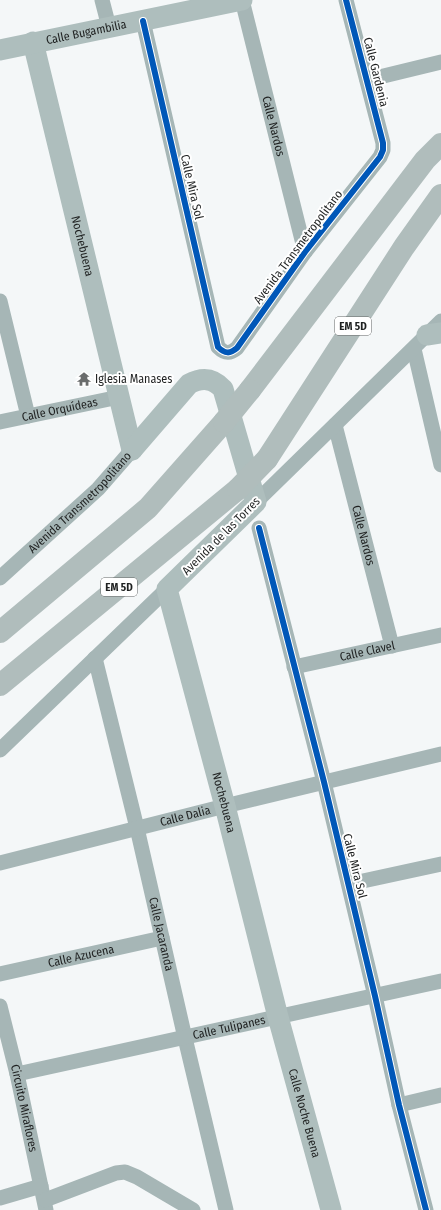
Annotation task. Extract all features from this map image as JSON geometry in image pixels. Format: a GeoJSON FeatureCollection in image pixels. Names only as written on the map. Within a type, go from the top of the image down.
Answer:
{"type":"FeatureCollection","features":[{"type":"Feature","properties":{"kind":"highway"},"geometry":{"type":"LineString","coordinates":[[0,632],[148,508],[224,422],[250,390],[425,160],[441,144]]}},
{"type":"Feature","properties":{"kind":"highway","name":"EM 5D"},"geometry":{"type":"LineString","coordinates":[[0,685],[238,488],[268,459],[404,247],[441,195]]}},
{"type":"Feature","properties":{"kind":"street"},"geometry":{"type":"LineString","coordinates":[[102,0],[109,27]]}},
{"type":"Feature","properties":{"kind":"street","name":"Calle Bugambilia"},"geometry":{"type":"LineString","coordinates":[[0,49],[242,0]]}},
{"type":"Feature","properties":{"kind":"street","name":"Calle Nardos"},"geometry":{"type":"LineString","coordinates":[[242,0],[305,252]]}},
{"type":"Feature","properties":{"kind":"street","name":"Calle Gardenia"},"geometry":{"type":"LineString","coordinates":[[346,0],[383,143],[383,150]]}},
{"type":"Feature","properties":{"kind":"street","name":"Calle Mira Sol"},"geometry":{"type":"LineString","coordinates":[[143,21],[218,347],[227,353]]}},
{"type":"Feature","properties":{"kind":"street","name":"Nochebuena"},"geometry":{"type":"LineString","coordinates":[[33,42],[132,450]]}},
{"type":"Feature","properties":{"kind":"street"},"geometry":{"type":"LineString","coordinates":[[367,80],[441,62]]}},
{"type":"Feature","properties":{"kind":"street","name":"Avenida Transmetropolitano"},"geometry":{"type":"LineString","coordinates":[[227,353],[237,348],[305,252],[380,157],[383,150]]}},
{"type":"Feature","properties":{"kind":"street"},"geometry":{"type":"LineString","coordinates":[[0,302],[28,416]]}},
{"type":"Feature","properties":{"kind":"street"},"geometry":{"type":"LineString","coordinates":[[431,335],[441,465]]}},
{"type":"Feature","properties":{"kind":"street","name":"Avenida de las Torres"},"geometry":{"type":"LineString","coordinates":[[0,750],[335,425],[431,335]]}},
{"type":"Feature","properties":{"kind":"street","name":"Avenida Transmetropolitano"},"geometry":{"type":"LineString","coordinates":[[0,578],[98,488],[189,384],[198,380],[209,380],[217,383],[223,389],[256,502]]}},
{"type":"Feature","properties":{"kind":"street","name":"Calle Orquídeas"},"geometry":{"type":"LineString","coordinates":[[0,422],[119,397]]}},
{"type":"Feature","properties":{"kind":"street","name":"Calle Nardos"},"geometry":{"type":"LineString","coordinates":[[335,425],[392,646]]}},
{"type":"Feature","properties":{"kind":"street","name":"Calle Mira Sol"},"geometry":{"type":"LineString","coordinates":[[259,528],[349,884],[399,1106],[426,1210]]}},
{"type":"Feature","properties":{"kind":"street","name":"Nochebuena"},"geometry":{"type":"LineString","coordinates":[[167,589],[225,806],[278,1017]]}},
{"type":"Feature","properties":{"kind":"street","name":"Calle Clavel"},"geometry":{"type":"LineString","coordinates":[[294,667],[441,635]]}},
{"type":"Feature","properties":{"kind":"street","name":"Calle Jacaranda"},"geometry":{"type":"LineString","coordinates":[[95,658],[137,828],[226,1210]]}},
{"type":"Feature","properties":{"kind":"street","name":"Calle Dalia"},"geometry":{"type":"LineString","coordinates":[[0,864],[225,806],[441,754]]}},
{"type":"Feature","properties":{"kind":"street"},"geometry":{"type":"LineString","coordinates":[[349,884],[441,864]]}},
{"type":"Feature","properties":{"kind":"street","name":"Calle Azucena"},"geometry":{"type":"LineString","coordinates":[[0,974],[162,938]]}},
{"type":"Feature","properties":{"kind":"street","name":"Calle Tulipanes"},"geometry":{"type":"LineString","coordinates":[[17,1074],[441,981]]}},
{"type":"Feature","properties":{"kind":"street","name":"Circuito Miraflores"},"geometry":{"type":"LineString","coordinates":[[0,1006],[17,1074],[45,1205]]}},
{"type":"Feature","properties":{"kind":"street","name":"Calle Noche Buena"},"geometry":{"type":"LineString","coordinates":[[278,1017],[331,1210]]}},
{"type":"Feature","properties":{"kind":"street"},"geometry":{"type":"LineString","coordinates":[[399,1106],[441,1095]]}},
{"type":"Feature","properties":{"kind":"street"},"geometry":{"type":"LineString","coordinates":[[45,1205],[116,1173],[125,1172],[137,1177],[194,1210]]}},
{"type":"Feature","properties":{"kind":"street"},"geometry":{"type":"LineString","coordinates":[[0,1198],[41,1186]]}},
{"type":"Feature","properties":{"kind":"cycle path"},"geometry":{"type":"LineString","coordinates":[[143,21],[218,347],[225,352],[230,352],[237,348],[305,252],[380,157],[383,150],[383,143],[346,0]]}},
{"type":"Feature","properties":{"kind":"cycle path"},"geometry":{"type":"LineString","coordinates":[[259,528],[324,782],[375,996],[399,1105],[426,1210]]}},
{"type":"Feature","properties":{"kind":"place","name":"Iglesia Manases"},"geometry":{"type":"Point","coordinates":[84,379]}}]}
